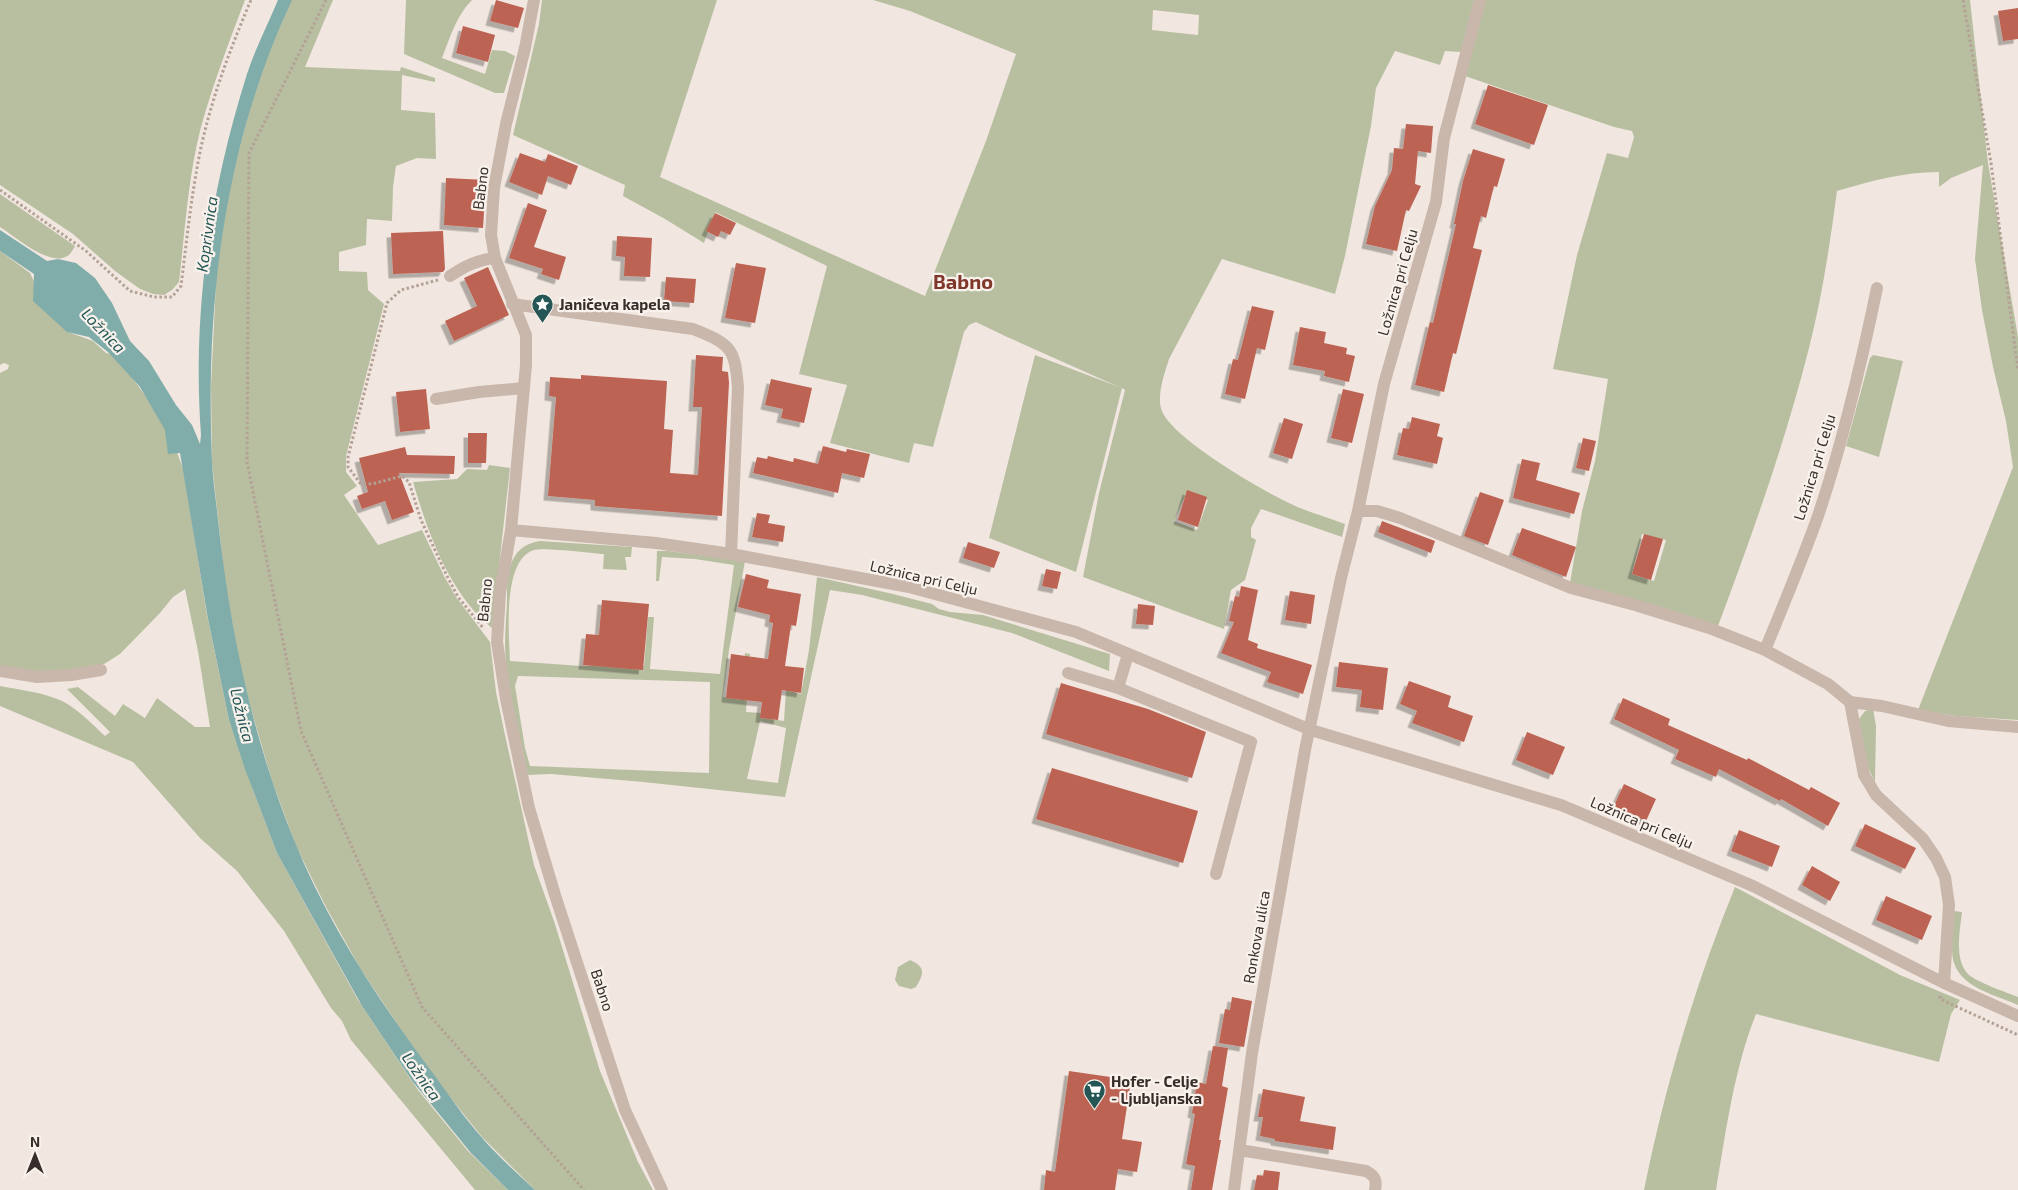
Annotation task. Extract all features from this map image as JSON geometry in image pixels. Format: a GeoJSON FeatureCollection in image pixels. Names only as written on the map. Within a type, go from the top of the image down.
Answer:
{"type":"FeatureCollection","features":[{"type":"Feature","properties":{"kind":"street","name":"Babno"},"geometry":{"type":"LineString","coordinates":[[534,0],[525,48],[506,124],[494,188],[492,235],[495,258],[526,335],[524,388],[511,530],[500,593],[497,642],[506,698],[529,808],[555,895],[624,1110],[662,1190]]}},
{"type":"Feature","properties":{"kind":"street","name":"Ložnica pri Celju"},"geometry":{"type":"LineString","coordinates":[[1311,730],[1341,578],[1358,512],[1384,384],[1436,202],[1444,138],[1480,0]]}},
{"type":"Feature","properties":{"kind":"street"},"geometry":{"type":"LineString","coordinates":[[450,276],[462,267],[477,260],[495,258]]}},
{"type":"Feature","properties":{"kind":"street","name":"Ložnica pri Celju"},"geometry":{"type":"LineString","coordinates":[[1765,650],[1818,516],[1864,350],[1877,288]]}},
{"type":"Feature","properties":{"kind":"street"},"geometry":{"type":"LineString","coordinates":[[512,304],[693,329],[711,337],[728,348],[736,361],[738,388],[731,554]]}},
{"type":"Feature","properties":{"kind":"street"},"geometry":{"type":"LineString","coordinates":[[436,399],[479,392],[524,388]]}},
{"type":"Feature","properties":{"kind":"street"},"geometry":{"type":"LineString","coordinates":[[1358,512],[1377,512],[1400,518],[1571,588],[1709,628],[1765,650],[1828,684],[1850,702],[1882,706],[1948,721],[2018,727]]}},
{"type":"Feature","properties":{"kind":"street","name":"Ložnica pri Celju"},"geometry":{"type":"LineString","coordinates":[[511,530],[656,543],[731,554],[908,588],[1076,632],[1311,730],[1561,805],[1753,886],[1944,983],[2018,1016]]}},
{"type":"Feature","properties":{"kind":"street"},"geometry":{"type":"LineString","coordinates":[[1118,688],[1128,654]]}},
{"type":"Feature","properties":{"kind":"street"},"geometry":{"type":"LineString","coordinates":[[0,671],[37,677],[71,675],[101,670]]}},
{"type":"Feature","properties":{"kind":"street"},"geometry":{"type":"LineString","coordinates":[[1068,673],[1118,688],[1251,742],[1216,874]]}},
{"type":"Feature","properties":{"kind":"street"},"geometry":{"type":"LineString","coordinates":[[1850,702],[1864,774],[1876,795],[1923,839],[1936,858],[1945,877],[1949,905],[1944,983]]}},
{"type":"Feature","properties":{"kind":"street","name":"Ronkova ulica"},"geometry":{"type":"LineString","coordinates":[[1234,1190],[1252,1053],[1305,750],[1311,730]]}},
{"type":"Feature","properties":{"kind":"street"},"geometry":{"type":"LineString","coordinates":[[1240,1150],[1366,1171],[1374,1175],[1377,1182],[1375,1190]]}},
{"type":"Feature","properties":{"kind":"path"},"geometry":{"type":"LineString","coordinates":[[0,190],[86,251],[130,291],[154,297],[172,296],[181,286],[197,167],[215,95],[227,56],[251,0]]}},
{"type":"Feature","properties":{"kind":"path"},"geometry":{"type":"LineString","coordinates":[[326,0],[249,153],[247,462],[301,731],[422,1007],[584,1190]]}},
{"type":"Feature","properties":{"kind":"path"},"geometry":{"type":"LineString","coordinates":[[1963,0],[1991,163],[2018,370]]}},
{"type":"Feature","properties":{"kind":"path"},"geometry":{"type":"LineString","coordinates":[[450,276],[401,290],[387,303],[348,457],[348,467],[360,483],[372,484],[402,476],[409,482],[424,528],[458,596],[486,632],[497,642]]}},
{"type":"Feature","properties":{"kind":"green space"},"geometry":{"type":"Polygon","coordinates":[[[0,0],[245,0],[227,47],[201,127],[187,204],[179,282],[164,295],[153,294],[140,289],[115,271],[73,234],[0,185],[0,0]]]}},
{"type":"Feature","properties":{"kind":"green space"},"geometry":{"type":"Polygon","coordinates":[[[291,0],[333,0],[305,67],[400,71],[401,67],[435,78],[435,82],[402,75],[401,110],[435,113],[436,159],[417,158],[396,166],[392,221],[367,219],[366,245],[339,252],[339,271],[367,272],[368,290],[384,304],[346,456],[346,472],[357,486],[344,495],[378,545],[422,530],[456,597],[490,642],[496,692],[534,865],[555,924],[600,1071],[638,1162],[653,1190],[535,1190],[482,1137],[445,1091],[406,1037],[360,968],[326,907],[296,846],[272,781],[243,681],[225,582],[212,463],[211,386],[216,282],[226,204],[258,78],[291,0]]]}},
{"type":"Feature","properties":{"kind":"green space"},"geometry":{"type":"Polygon","coordinates":[[[406,0],[472,0],[458,20],[442,58],[485,74],[492,50],[505,51],[515,56],[504,93],[495,93],[404,54],[406,0]]]}},
{"type":"Feature","properties":{"kind":"green space"},"geometry":{"type":"Polygon","coordinates":[[[542,0],[717,0],[660,177],[925,296],[986,141],[1016,54],[910,11],[873,0],[1476,0],[1461,52],[1445,51],[1440,65],[1395,51],[1376,88],[1371,126],[1345,256],[1335,294],[1222,259],[1169,359],[1162,383],[1161,408],[1167,420],[1180,433],[1218,462],[1278,497],[1297,507],[1345,524],[1342,537],[1261,509],[1251,528],[1251,537],[1256,540],[1245,580],[1231,590],[1224,629],[1083,577],[1099,493],[1125,390],[1122,388],[1076,572],[989,538],[1035,355],[1119,387],[976,322],[969,325],[964,332],[933,447],[914,443],[909,463],[830,443],[847,385],[799,374],[827,266],[715,212],[704,243],[623,196],[625,185],[513,135],[539,24],[542,0]],[[1153,10],[1152,30],[1198,35],[1199,15],[1153,10]],[[1187,492],[1174,521],[1197,530],[1208,500],[1187,492]]]}},
{"type":"Feature","properties":{"kind":"green space"},"geometry":{"type":"Polygon","coordinates":[[[1485,0],[1970,0],[1988,163],[2018,337],[2018,720],[1956,716],[1918,710],[2013,467],[2006,421],[1982,310],[1975,259],[1983,165],[1951,178],[1939,187],[1939,172],[1925,172],[1887,178],[1837,191],[1822,290],[1800,383],[1767,488],[1718,626],[1570,583],[1582,511],[1595,461],[1608,379],[1553,369],[1577,255],[1607,153],[1628,158],[1634,137],[1632,131],[1614,127],[1465,76],[1485,0]],[[1642,534],[1632,574],[1654,581],[1666,540],[1642,534]]]}},
{"type":"Feature","properties":{"kind":"green space"},"geometry":{"type":"Polygon","coordinates":[[[0,194],[75,246],[70,254],[61,258],[43,255],[0,227],[0,194]]]}},
{"type":"Feature","properties":{"kind":"green space"},"geometry":{"type":"Polygon","coordinates":[[[0,251],[30,273],[38,290],[68,332],[93,341],[106,353],[113,354],[145,395],[172,440],[184,472],[207,615],[229,720],[277,853],[358,1000],[418,1090],[468,1151],[508,1190],[475,1190],[351,1040],[342,1021],[331,1008],[284,931],[237,871],[200,838],[133,762],[0,706],[0,686],[47,695],[74,708],[105,736],[110,732],[67,689],[78,687],[115,716],[123,704],[145,718],[157,698],[195,727],[210,727],[198,651],[185,589],[173,597],[120,654],[104,664],[85,671],[0,674],[0,373],[8,369],[9,365],[4,363],[0,365],[0,251]]]}},
{"type":"Feature","properties":{"kind":"green space"},"geometry":{"type":"Polygon","coordinates":[[[1873,355],[1903,361],[1879,457],[1846,446],[1870,358],[1873,355]]]}},
{"type":"Feature","properties":{"kind":"green space"},"geometry":{"type":"Polygon","coordinates":[[[489,465],[510,468],[492,628],[477,614],[452,580],[433,541],[413,482],[457,479],[467,469],[487,470],[489,465]]]}},
{"type":"Feature","properties":{"kind":"green space"},"geometry":{"type":"Polygon","coordinates":[[[540,541],[632,547],[631,557],[625,557],[627,570],[603,569],[604,554],[539,549],[524,557],[517,568],[512,582],[509,617],[510,661],[582,666],[644,666],[648,617],[654,617],[650,669],[720,674],[734,565],[695,559],[662,557],[659,581],[656,581],[657,551],[668,551],[745,561],[729,650],[723,697],[739,699],[745,653],[750,654],[746,712],[761,713],[763,718],[784,721],[786,690],[801,694],[809,650],[817,577],[932,604],[939,609],[950,612],[983,615],[1110,654],[1109,671],[1012,633],[862,595],[830,590],[785,797],[551,774],[527,775],[513,711],[506,662],[507,586],[510,567],[515,556],[526,546],[540,541]],[[518,676],[515,686],[525,748],[530,766],[709,773],[710,682],[518,676]],[[760,721],[747,779],[778,783],[786,728],[760,721]]]}},
{"type":"Feature","properties":{"kind":"green space"},"geometry":{"type":"Polygon","coordinates":[[[1873,709],[1876,726],[1875,782],[1866,764],[1859,719],[1865,711],[1873,709]]]}},
{"type":"Feature","properties":{"kind":"green space"},"geometry":{"type":"Polygon","coordinates":[[[1735,887],[1900,975],[1960,1000],[1951,1014],[1939,1062],[1756,1014],[1736,1078],[1716,1190],[1644,1190],[1661,1113],[1682,1036],[1720,924],[1735,887]]]}},
{"type":"Feature","properties":{"kind":"green space"},"geometry":{"type":"Polygon","coordinates":[[[1954,911],[1962,912],[1959,953],[1968,974],[1991,987],[2018,997],[2018,1005],[1985,992],[1966,980],[1959,972],[1954,962],[1952,950],[1954,911]]]}},
{"type":"Feature","properties":{"kind":"green space"},"geometry":{"type":"Polygon","coordinates":[[[910,960],[919,965],[922,971],[921,978],[916,987],[911,989],[899,986],[895,980],[898,967],[910,960]]]}},
{"type":"Feature","properties":{"kind":"water","name":"Ložnica"},"geometry":{"type":"Polygon","coordinates":[[[278,0],[292,0],[269,55],[250,111],[235,168],[216,284],[212,343],[213,476],[223,561],[236,642],[255,722],[279,801],[307,870],[338,930],[372,987],[463,1114],[490,1147],[535,1190],[508,1190],[471,1153],[413,1082],[362,1006],[277,853],[245,769],[229,720],[208,619],[180,453],[168,454],[165,430],[140,387],[108,352],[89,337],[67,332],[33,301],[34,274],[0,251],[0,230],[47,261],[58,259],[76,263],[95,278],[112,303],[130,341],[149,361],[176,405],[192,425],[200,444],[199,343],[207,252],[214,207],[223,162],[247,74],[278,0]]]}},
{"type":"Feature","properties":{"kind":"building"},"geometry":{"type":"Polygon","coordinates":[[[496,0],[524,8],[518,28],[490,21],[496,0]]]}},
{"type":"Feature","properties":{"kind":"building"},"geometry":{"type":"Polygon","coordinates":[[[2018,8],[2018,39],[2003,41],[1998,11],[2018,8]]]}},
{"type":"Feature","properties":{"kind":"building"},"geometry":{"type":"Polygon","coordinates":[[[463,26],[495,35],[488,62],[456,53],[463,26]]]}},
{"type":"Feature","properties":{"kind":"building"},"geometry":{"type":"Polygon","coordinates":[[[1488,85],[1548,105],[1534,145],[1475,124],[1488,85]]]}},
{"type":"Feature","properties":{"kind":"building"},"geometry":{"type":"Polygon","coordinates":[[[1406,124],[1433,126],[1431,153],[1418,151],[1415,184],[1421,186],[1409,211],[1406,210],[1397,251],[1366,244],[1375,206],[1392,170],[1394,148],[1403,149],[1406,124]]]}},
{"type":"Feature","properties":{"kind":"building"},"geometry":{"type":"Polygon","coordinates":[[[1473,149],[1505,159],[1497,187],[1494,186],[1486,218],[1481,216],[1473,248],[1482,250],[1456,354],[1453,353],[1444,392],[1415,385],[1430,322],[1433,323],[1456,224],[1454,224],[1463,181],[1473,149]]]}},
{"type":"Feature","properties":{"kind":"building"},"geometry":{"type":"Polygon","coordinates":[[[520,153],[545,162],[548,154],[578,166],[571,185],[548,176],[542,195],[509,182],[520,153]]]}},
{"type":"Feature","properties":{"kind":"building"},"geometry":{"type":"Polygon","coordinates":[[[446,178],[486,180],[483,228],[444,225],[446,178]]]}},
{"type":"Feature","properties":{"kind":"building"},"geometry":{"type":"Polygon","coordinates":[[[528,203],[547,210],[534,247],[566,257],[559,280],[541,274],[543,269],[509,258],[528,203]]]}},
{"type":"Feature","properties":{"kind":"building"},"geometry":{"type":"Polygon","coordinates":[[[715,213],[736,223],[730,235],[721,231],[718,237],[706,231],[715,213]]]}},
{"type":"Feature","properties":{"kind":"building"},"geometry":{"type":"Polygon","coordinates":[[[443,231],[445,269],[443,272],[393,274],[391,233],[443,231]]]}},
{"type":"Feature","properties":{"kind":"building"},"geometry":{"type":"Polygon","coordinates":[[[617,236],[652,238],[650,277],[624,276],[625,257],[616,256],[617,236]]]}},
{"type":"Feature","properties":{"kind":"building"},"geometry":{"type":"Polygon","coordinates":[[[736,263],[766,268],[755,323],[725,318],[736,263]]]}},
{"type":"Feature","properties":{"kind":"building"},"geometry":{"type":"Polygon","coordinates":[[[488,267],[509,315],[454,341],[445,321],[477,306],[464,278],[488,267]]]}},
{"type":"Feature","properties":{"kind":"building"},"geometry":{"type":"Polygon","coordinates":[[[666,277],[696,279],[694,303],[664,301],[666,277]]]}},
{"type":"Feature","properties":{"kind":"building"},"geometry":{"type":"Polygon","coordinates":[[[1252,306],[1274,311],[1265,350],[1257,348],[1245,399],[1225,394],[1233,359],[1238,360],[1252,306]]]}},
{"type":"Feature","properties":{"kind":"building"},"geometry":{"type":"Polygon","coordinates":[[[1300,327],[1326,332],[1324,343],[1347,348],[1346,354],[1355,356],[1349,382],[1324,376],[1325,371],[1293,365],[1300,327]]]}},
{"type":"Feature","properties":{"kind":"building"},"geometry":{"type":"Polygon","coordinates":[[[696,355],[723,357],[722,371],[728,372],[722,516],[595,506],[595,500],[548,496],[556,397],[549,396],[550,377],[581,379],[581,375],[667,381],[664,429],[673,430],[670,473],[698,475],[702,407],[693,407],[696,355]]]}},
{"type":"Feature","properties":{"kind":"building"},"geometry":{"type":"Polygon","coordinates":[[[771,379],[812,388],[804,423],[781,418],[783,409],[765,405],[771,379]]]}},
{"type":"Feature","properties":{"kind":"building"},"geometry":{"type":"Polygon","coordinates":[[[426,389],[430,429],[400,432],[396,392],[426,389]]]}},
{"type":"Feature","properties":{"kind":"building"},"geometry":{"type":"Polygon","coordinates":[[[1343,389],[1364,394],[1352,443],[1331,438],[1343,389]]]}},
{"type":"Feature","properties":{"kind":"building"},"geometry":{"type":"Polygon","coordinates":[[[1412,417],[1440,424],[1437,436],[1443,438],[1437,464],[1397,455],[1403,428],[1409,429],[1412,417]]]}},
{"type":"Feature","properties":{"kind":"building"},"geometry":{"type":"Polygon","coordinates":[[[1284,418],[1303,424],[1292,459],[1273,453],[1284,418]]]}},
{"type":"Feature","properties":{"kind":"building"},"geometry":{"type":"Polygon","coordinates":[[[468,433],[487,433],[486,463],[468,463],[468,433]]]}},
{"type":"Feature","properties":{"kind":"building"},"geometry":{"type":"Polygon","coordinates":[[[1583,438],[1596,441],[1589,471],[1576,468],[1583,438]]]}},
{"type":"Feature","properties":{"kind":"building"},"geometry":{"type":"Polygon","coordinates":[[[823,446],[846,452],[847,449],[870,454],[864,478],[842,473],[838,493],[753,473],[757,457],[767,459],[768,456],[793,462],[794,458],[818,464],[823,446]]]}},
{"type":"Feature","properties":{"kind":"building"},"geometry":{"type":"Polygon","coordinates":[[[405,447],[407,455],[455,456],[454,474],[399,473],[414,512],[392,520],[385,501],[362,509],[357,496],[368,492],[359,458],[405,447]]]}},
{"type":"Feature","properties":{"kind":"building"},"geometry":{"type":"Polygon","coordinates":[[[1522,459],[1540,463],[1536,480],[1580,493],[1574,514],[1513,498],[1522,459]]]}},
{"type":"Feature","properties":{"kind":"building"},"geometry":{"type":"Polygon","coordinates":[[[1187,490],[1207,497],[1198,527],[1178,520],[1187,490]]]}},
{"type":"Feature","properties":{"kind":"building"},"geometry":{"type":"Polygon","coordinates":[[[1480,492],[1504,500],[1488,545],[1464,536],[1480,492]]]}},
{"type":"Feature","properties":{"kind":"building"},"geometry":{"type":"Polygon","coordinates":[[[757,513],[770,515],[768,523],[785,526],[783,542],[752,537],[757,513]]]}},
{"type":"Feature","properties":{"kind":"building"},"geometry":{"type":"Polygon","coordinates":[[[1382,521],[1435,541],[1431,553],[1378,532],[1382,521]]]}},
{"type":"Feature","properties":{"kind":"building"},"geometry":{"type":"Polygon","coordinates":[[[1522,528],[1576,547],[1566,577],[1512,555],[1522,528]]]}},
{"type":"Feature","properties":{"kind":"building"},"geometry":{"type":"Polygon","coordinates":[[[1644,534],[1663,539],[1651,580],[1632,574],[1644,534]]]}},
{"type":"Feature","properties":{"kind":"building"},"geometry":{"type":"Polygon","coordinates":[[[968,542],[1000,552],[994,568],[963,558],[968,542]]]}},
{"type":"Feature","properties":{"kind":"building"},"geometry":{"type":"Polygon","coordinates":[[[1046,569],[1061,572],[1057,589],[1042,586],[1046,569]]]}},
{"type":"Feature","properties":{"kind":"building"},"geometry":{"type":"Polygon","coordinates":[[[746,574],[769,580],[767,588],[801,594],[796,626],[791,625],[785,666],[804,668],[801,693],[782,690],[778,720],[760,718],[762,702],[726,698],[731,654],[768,659],[773,623],[769,622],[770,615],[738,607],[746,574]]]}},
{"type":"Feature","properties":{"kind":"building"},"geometry":{"type":"Polygon","coordinates":[[[1241,586],[1258,590],[1248,640],[1258,644],[1257,648],[1312,665],[1303,694],[1267,682],[1271,672],[1221,653],[1234,622],[1229,621],[1235,596],[1239,597],[1241,586]]]}},
{"type":"Feature","properties":{"kind":"building"},"geometry":{"type":"Polygon","coordinates":[[[1290,591],[1315,595],[1311,624],[1285,620],[1290,591]]]}},
{"type":"Feature","properties":{"kind":"building"},"geometry":{"type":"Polygon","coordinates":[[[602,600],[649,604],[643,670],[583,665],[586,634],[599,635],[602,600]]]}},
{"type":"Feature","properties":{"kind":"building"},"geometry":{"type":"Polygon","coordinates":[[[1138,604],[1155,606],[1153,625],[1136,624],[1138,604]]]}},
{"type":"Feature","properties":{"kind":"building"},"geometry":{"type":"Polygon","coordinates":[[[1339,662],[1388,668],[1383,710],[1360,707],[1362,690],[1336,687],[1339,662]]]}},
{"type":"Feature","properties":{"kind":"building"},"geometry":{"type":"Polygon","coordinates":[[[1409,681],[1451,696],[1448,707],[1473,716],[1464,742],[1412,723],[1417,711],[1400,704],[1409,681]]]}},
{"type":"Feature","properties":{"kind":"building"},"geometry":{"type":"Polygon","coordinates":[[[1061,683],[1148,709],[1206,732],[1192,778],[1046,734],[1061,683]]]}},
{"type":"Feature","properties":{"kind":"building"},"geometry":{"type":"Polygon","coordinates":[[[1623,698],[1670,719],[1668,725],[1747,760],[1748,758],[1809,790],[1811,787],[1840,803],[1828,826],[1781,799],[1780,801],[1719,769],[1716,777],[1675,759],[1679,750],[1614,719],[1623,698]]]}},
{"type":"Feature","properties":{"kind":"building"},"geometry":{"type":"Polygon","coordinates":[[[1527,732],[1565,747],[1553,775],[1516,760],[1527,732]]]}},
{"type":"Feature","properties":{"kind":"building"},"geometry":{"type":"Polygon","coordinates":[[[1052,768],[1198,811],[1183,863],[1036,819],[1052,768]]]}},
{"type":"Feature","properties":{"kind":"building"},"geometry":{"type":"Polygon","coordinates":[[[1624,784],[1656,799],[1646,821],[1614,806],[1624,784]]]}},
{"type":"Feature","properties":{"kind":"building"},"geometry":{"type":"Polygon","coordinates":[[[1865,824],[1916,848],[1905,869],[1855,846],[1865,824]]]}},
{"type":"Feature","properties":{"kind":"building"},"geometry":{"type":"Polygon","coordinates":[[[1739,830],[1780,846],[1772,867],[1731,851],[1739,830]]]}},
{"type":"Feature","properties":{"kind":"building"},"geometry":{"type":"Polygon","coordinates":[[[1812,866],[1840,882],[1830,901],[1802,885],[1812,866]]]}},
{"type":"Feature","properties":{"kind":"building"},"geometry":{"type":"Polygon","coordinates":[[[1886,896],[1932,916],[1922,940],[1876,920],[1886,896]]]}},
{"type":"Feature","properties":{"kind":"building"},"geometry":{"type":"Polygon","coordinates":[[[1232,997],[1252,1001],[1244,1047],[1219,1043],[1225,1009],[1230,1010],[1232,997]]]}},
{"type":"Feature","properties":{"kind":"building"},"geometry":{"type":"Polygon","coordinates":[[[1213,1046],[1228,1048],[1222,1086],[1228,1088],[1219,1140],[1221,1140],[1212,1190],[1191,1190],[1195,1166],[1186,1164],[1195,1114],[1192,1113],[1197,1082],[1206,1084],[1213,1046]]]}},
{"type":"Feature","properties":{"kind":"building","name":"Hofer - Celje - Ljubljanska"},"geometry":{"type":"Polygon","coordinates":[[[1069,1071],[1131,1080],[1122,1139],[1142,1142],[1137,1172],[1118,1169],[1115,1190],[1044,1190],[1046,1170],[1055,1172],[1069,1071]]]}},
{"type":"Feature","properties":{"kind":"building"},"geometry":{"type":"Polygon","coordinates":[[[1263,1089],[1305,1097],[1300,1121],[1336,1127],[1333,1150],[1275,1141],[1275,1139],[1260,1136],[1263,1117],[1258,1117],[1263,1089]]]}},
{"type":"Feature","properties":{"kind":"building"},"geometry":{"type":"Polygon","coordinates":[[[1264,1170],[1280,1172],[1278,1190],[1254,1190],[1257,1175],[1263,1176],[1264,1170]]]}},
{"type":"Feature","properties":{"kind":"place","name":"Janičeva kapela"},"geometry":{"type":"Point","coordinates":[543,323]}},
{"type":"Feature","properties":{"kind":"place","name":"Hofer - Celje - Ljubljanska"},"geometry":{"type":"Point","coordinates":[1095,1109]}},
{"type":"Feature","properties":{"kind":"district","name":"Babno"},"geometry":{"type":"Point","coordinates":[963,281]}},
{"type":"Feature","properties":{"kind":"water label","name":"Koprivnica"},"geometry":{"type":"Point","coordinates":[206,234]}}]}
